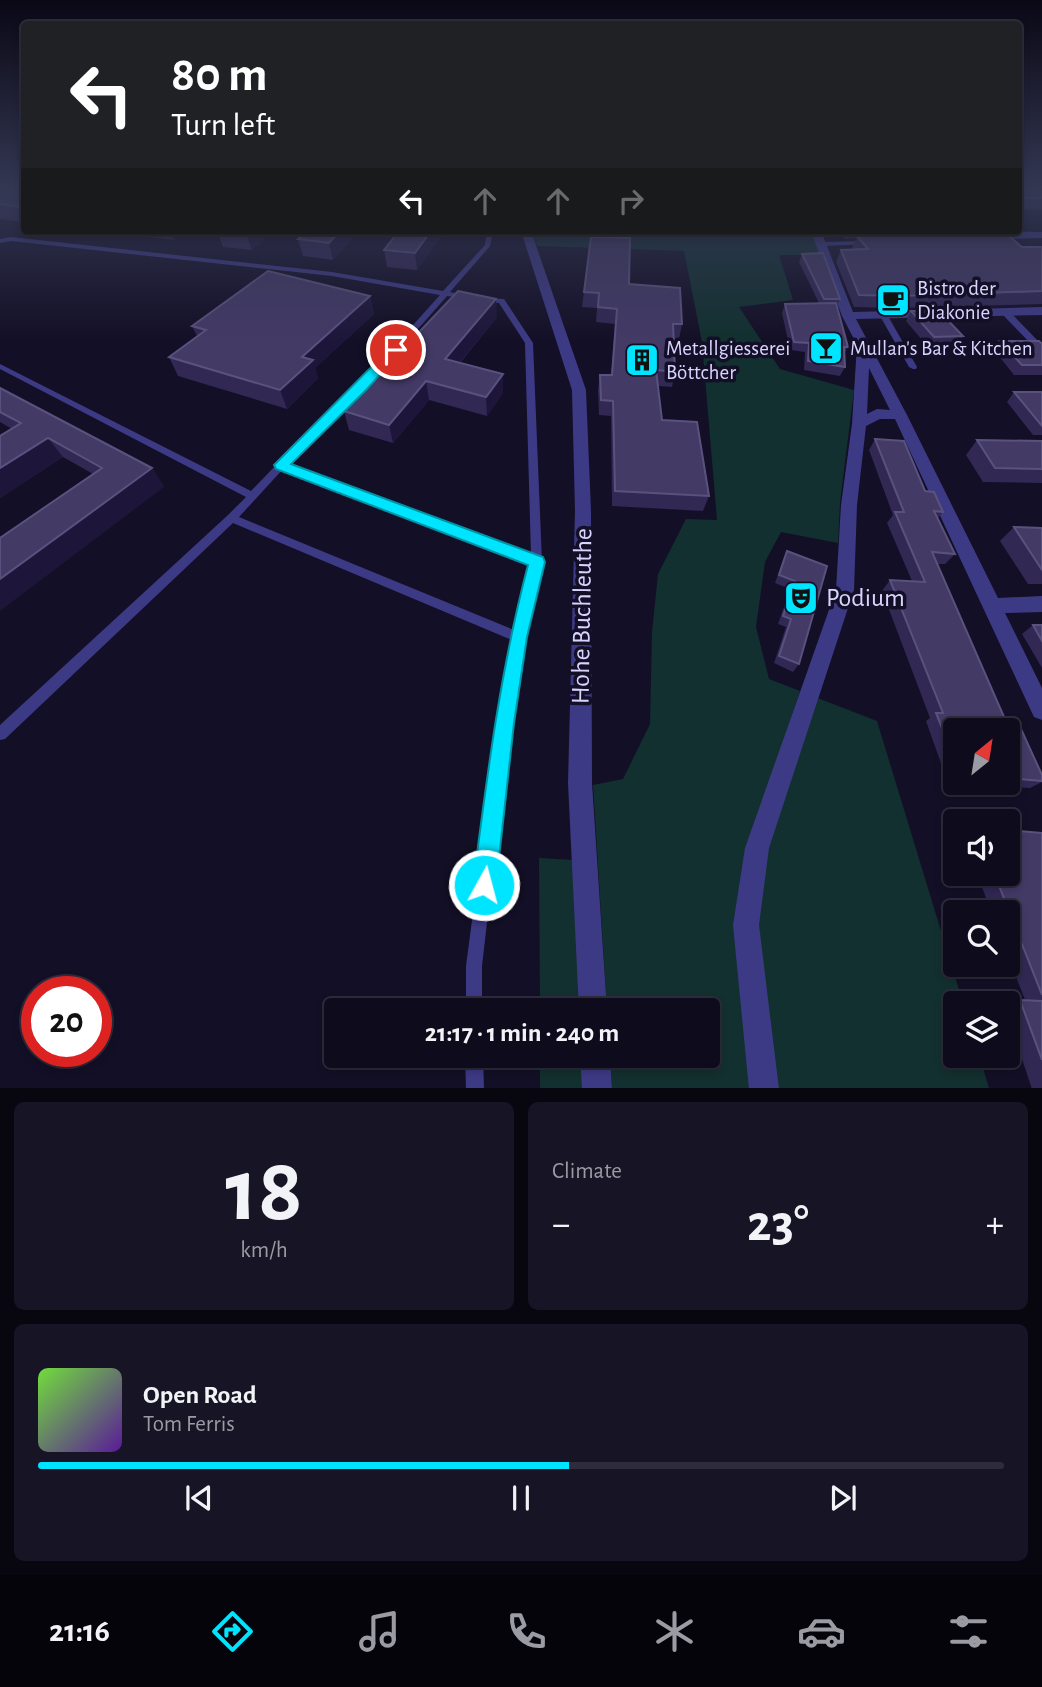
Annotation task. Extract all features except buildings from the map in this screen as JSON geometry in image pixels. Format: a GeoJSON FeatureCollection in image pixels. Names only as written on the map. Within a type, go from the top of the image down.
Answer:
{"type":"FeatureCollection","features":[{"type":"Feature","properties":{"kind":"street","name":"Hohe Buchleuthe"},"geometry":{"type":"LineString","coordinates":[[529,239],[579,390],[583,511],[580,783],[592,998]]}},
{"type":"Feature","properties":{"kind":"street"},"geometry":{"type":"LineString","coordinates":[[820,239],[848,316],[900,415],[1042,710]]}},
{"type":"Feature","properties":{"kind":"street"},"geometry":{"type":"LineString","coordinates":[[848,316],[1042,311]]}},
{"type":"Feature","properties":{"kind":"street"},"geometry":{"type":"LineString","coordinates":[[764,1088],[746,925],[757,848],[845,590],[849,505],[859,424],[863,345]]}},
{"type":"Feature","properties":{"kind":"street"},"geometry":{"type":"LineString","coordinates":[[859,424],[877,414],[900,415]]}},
{"type":"Feature","properties":{"kind":"street"},"geometry":{"type":"LineString","coordinates":[[992,606],[1042,604]]}},
{"type":"Feature","properties":{"kind":"street"},"geometry":{"type":"LineString","coordinates":[[596,1068],[597,1088]]}},
{"type":"Feature","properties":{"kind":"lane"},"geometry":{"type":"LineString","coordinates":[[0,734],[6,720],[232,518],[281,465],[362,386],[445,295],[488,245],[489,239]]}},
{"type":"Feature","properties":{"kind":"lane"},"geometry":{"type":"LineString","coordinates":[[0,242],[11,240],[332,274],[445,295],[501,301],[529,343],[537,562],[518,637],[504,723],[474,965],[474,998]]}},
{"type":"Feature","properties":{"kind":"lane"},"geometry":{"type":"LineString","coordinates":[[822,244],[878,242]]}},
{"type":"Feature","properties":{"kind":"lane"},"geometry":{"type":"LineString","coordinates":[[1005,312],[1038,346]]}},
{"type":"Feature","properties":{"kind":"lane"},"geometry":{"type":"LineString","coordinates":[[884,316],[913,367]]}},
{"type":"Feature","properties":{"kind":"lane"},"geometry":{"type":"LineString","coordinates":[[0,366],[252,496]]}},
{"type":"Feature","properties":{"kind":"lane"},"geometry":{"type":"LineString","coordinates":[[281,465],[537,562]]}},
{"type":"Feature","properties":{"kind":"lane"},"geometry":{"type":"LineString","coordinates":[[232,518],[518,637]]}},
{"type":"Feature","properties":{"kind":"lane"},"geometry":{"type":"LineString","coordinates":[[474,1068],[475,1088]]}},
{"type":"Feature","properties":{"kind":"green space"},"geometry":{"type":"Polygon","coordinates":[[[534,239],[816,239],[823,255],[779,255],[793,300],[739,307],[780,369],[854,390],[840,503],[838,543],[781,532],[765,562],[756,627],[769,679],[800,691],[749,844],[752,1088],[612,1088],[611,1068],[720,1068],[720,998],[606,998],[593,785],[623,779],[650,724],[652,632],[658,574],[686,519],[717,520],[702,342],[684,251],[537,246],[534,239]]]}},
{"type":"Feature","properties":{"kind":"green space"},"geometry":{"type":"Polygon","coordinates":[[[815,697],[877,721],[943,937],[943,977],[955,977],[959,991],[943,991],[943,1068],[983,1068],[989,1088],[778,1088],[757,927],[763,854],[815,697]]]}},
{"type":"Feature","properties":{"kind":"green space"},"geometry":{"type":"Polygon","coordinates":[[[539,858],[574,860],[580,998],[540,998],[539,858]]]}},
{"type":"Feature","properties":{"kind":"green space"},"geometry":{"type":"Polygon","coordinates":[[[540,1068],[582,1068],[583,1088],[540,1088],[540,1068]]]}},
{"type":"Feature","properties":{"kind":"place","name":"Bistro der Diakonie"},"geometry":{"type":"Point","coordinates":[893,300]}},
{"type":"Feature","properties":{"kind":"place","name":"Mullan's Bar & Kitchen"},"geometry":{"type":"Point","coordinates":[826,348]}},
{"type":"Feature","properties":{"kind":"place","name":"Metallgiesserei Böttcher"},"geometry":{"type":"Point","coordinates":[642,360]}},
{"type":"Feature","properties":{"kind":"place","name":"Podium"},"geometry":{"type":"Point","coordinates":[801,598]}},
{"type":"Feature","properties":{"kind":"route"},"geometry":{"type":"LineString","coordinates":[[396,350],[281,465],[537,562],[518,637],[504,723],[484,885]]}}]}
